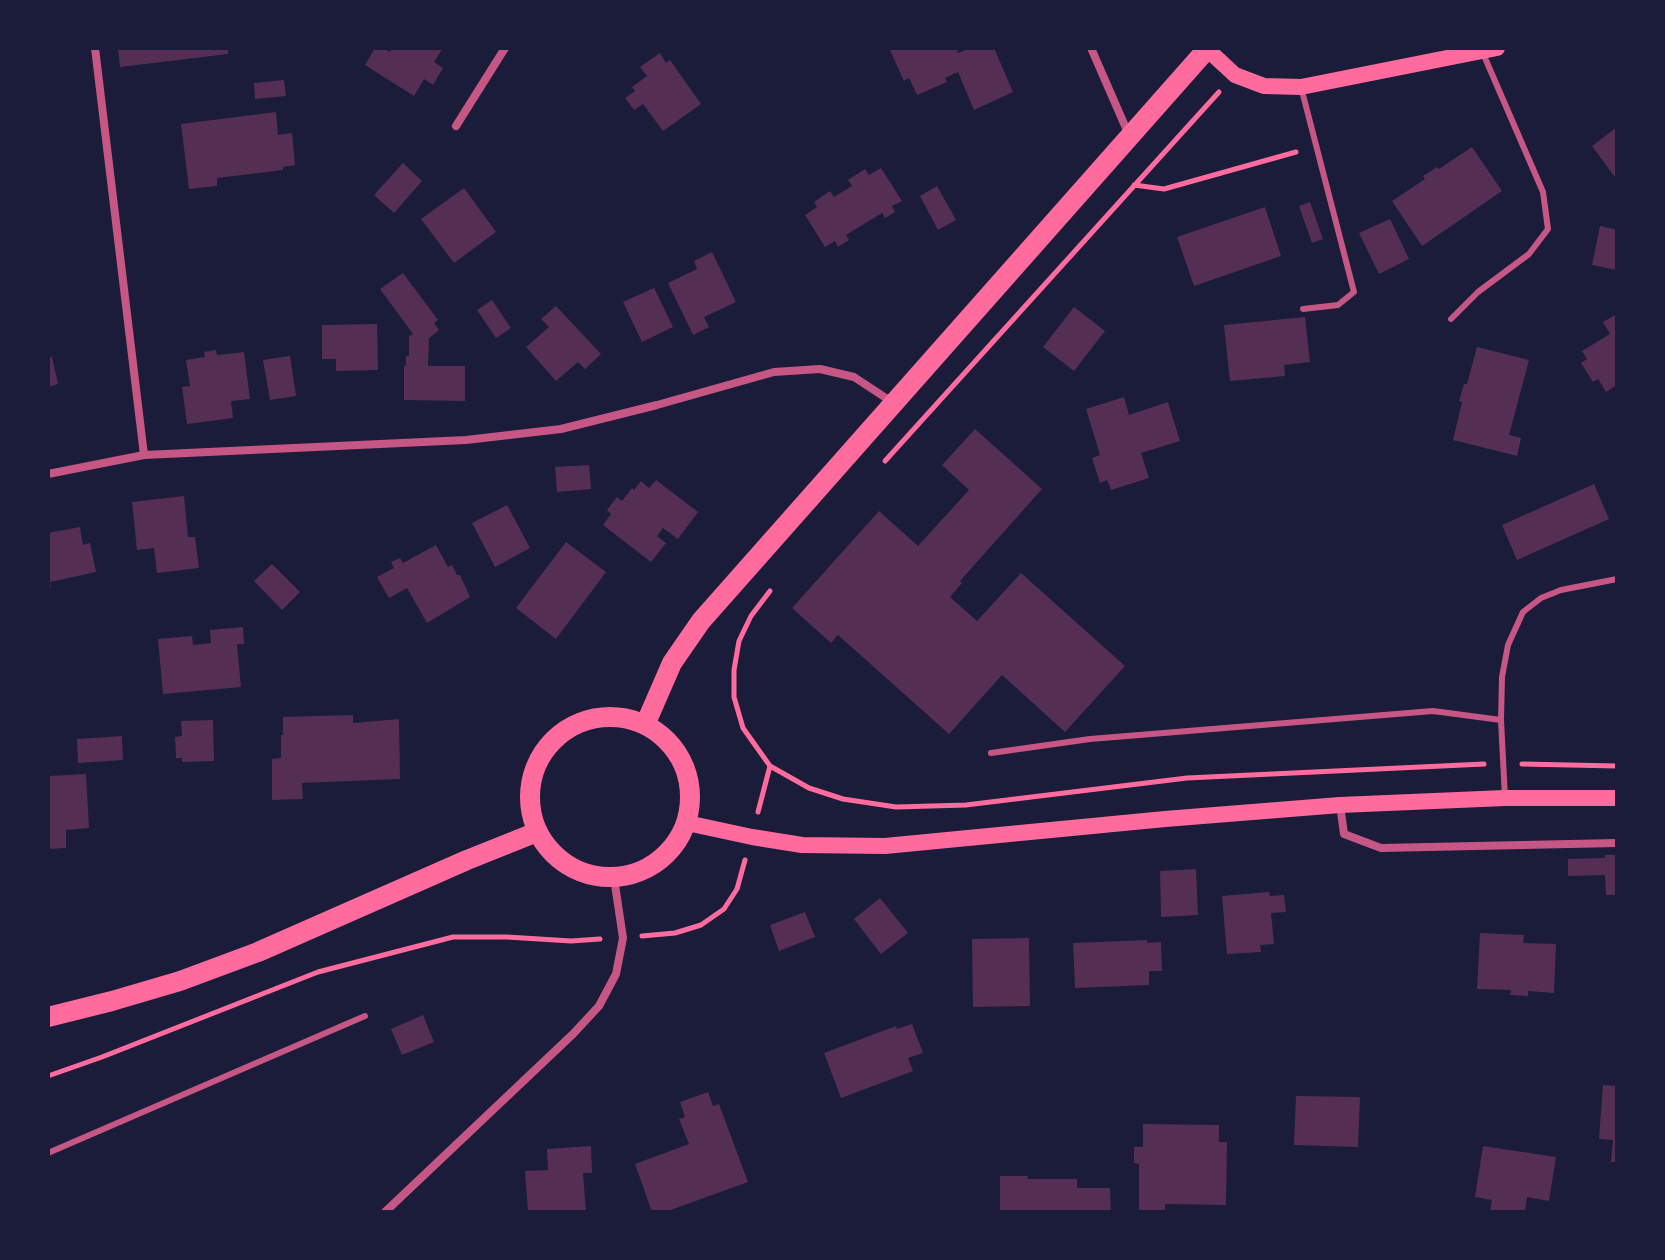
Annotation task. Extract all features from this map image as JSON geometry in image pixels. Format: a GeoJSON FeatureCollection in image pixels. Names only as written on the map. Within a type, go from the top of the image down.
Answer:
{"type":"FeatureCollection","features":[{"type":"Feature","properties":{"kind":"main road"},"geometry":{"type":"LineString","coordinates":[[645,725],[672,663],[701,621],[1208,49],[1235,75],[1264,86],[1301,87],[1489,50]]}},
{"type":"Feature","properties":{"kind":"main road"},"geometry":{"type":"LineString","coordinates":[[597,717],[622,717],[645,725],[665,738],[679,756],[688,777],[690,800],[687,823],[670,851],[645,870],[614,878],[590,876],[569,867],[550,851],[537,832],[530,808],[530,783],[538,760],[553,740],[573,725],[597,717]]}},
{"type":"Feature","properties":{"kind":"main road"},"geometry":{"type":"LineString","coordinates":[[687,823],[802,845],[885,846],[1340,805],[1505,798],[1617,798]]}},
{"type":"Feature","properties":{"kind":"main road"},"geometry":{"type":"LineString","coordinates":[[48,1017],[180,981],[245,957],[537,832]]}},
{"type":"Feature","properties":{"kind":"street"},"geometry":{"type":"LineString","coordinates":[[95,48],[144,455]]}},
{"type":"Feature","properties":{"kind":"street"},"geometry":{"type":"LineString","coordinates":[[456,126],[505,48]]}},
{"type":"Feature","properties":{"kind":"street"},"geometry":{"type":"LineString","coordinates":[[1091,48],[1130,137]]}},
{"type":"Feature","properties":{"kind":"street"},"geometry":{"type":"LineString","coordinates":[[48,474],[144,455],[466,440],[561,429],[774,372],[820,369],[854,377],[893,402]]}},
{"type":"Feature","properties":{"kind":"street"},"geometry":{"type":"LineString","coordinates":[[1340,805],[1344,834],[1381,848],[1617,843]]}},
{"type":"Feature","properties":{"kind":"street"},"geometry":{"type":"LineString","coordinates":[[385,1212],[599,1006],[616,974],[623,938],[614,878]]}},
{"type":"Feature","properties":{"kind":"lane"},"geometry":{"type":"LineString","coordinates":[[1451,319],[1478,292],[1529,254],[1548,229],[1543,192],[1489,50]]}},
{"type":"Feature","properties":{"kind":"lane"},"geometry":{"type":"LineString","coordinates":[[1301,87],[1354,292],[1338,305],[1303,309]]}},
{"type":"Feature","properties":{"kind":"lane"},"geometry":{"type":"LineString","coordinates":[[1505,798],[1502,677],[1508,645],[1523,612],[1541,598],[1561,590],[1617,579]]}},
{"type":"Feature","properties":{"kind":"lane"},"geometry":{"type":"LineString","coordinates":[[991,753],[1090,739],[1433,711],[1501,720]]}},
{"type":"Feature","properties":{"kind":"lane"},"geometry":{"type":"LineString","coordinates":[[48,1153],[365,1016]]}},
{"type":"Feature","properties":{"kind":"path"},"geometry":{"type":"LineString","coordinates":[[882,465],[1235,75]]}},
{"type":"Feature","properties":{"kind":"path"},"geometry":{"type":"LineString","coordinates":[[1134,185],[1164,189],[1317,147]]}},
{"type":"Feature","properties":{"kind":"path"},"geometry":{"type":"LineString","coordinates":[[777,581],[751,616],[739,641],[734,670],[734,697],[743,728],[770,766],[809,788],[843,799],[896,807],[966,805],[1187,778],[1504,763],[1617,766]]}},
{"type":"Feature","properties":{"kind":"path"},"geometry":{"type":"LineString","coordinates":[[48,1076],[318,972],[453,937],[571,941],[675,933],[701,925],[724,909],[737,889],[770,766]]}},
{"type":"Feature","properties":{"kind":"building"},"geometry":{"type":"Polygon","coordinates":[[[118,48],[228,48],[228,54],[120,67],[118,48]]]}},
{"type":"Feature","properties":{"kind":"building"},"geometry":{"type":"Polygon","coordinates":[[[375,48],[384,48],[389,52],[392,48],[443,48],[434,62],[443,68],[433,85],[424,79],[414,96],[365,65],[375,48]]]}},
{"type":"Feature","properties":{"kind":"building"},"geometry":{"type":"Polygon","coordinates":[[[889,48],[963,48],[958,53],[970,48],[994,48],[1013,92],[974,110],[958,72],[945,78],[947,82],[917,95],[909,78],[904,81],[889,48]]]}},
{"type":"Feature","properties":{"kind":"building"},"geometry":{"type":"Polygon","coordinates":[[[660,53],[666,63],[670,60],[701,104],[663,131],[643,104],[634,110],[625,98],[635,91],[632,87],[647,76],[640,67],[660,53]]]}},
{"type":"Feature","properties":{"kind":"building"},"geometry":{"type":"Polygon","coordinates":[[[284,80],[286,96],[255,99],[254,83],[284,80]]]}},
{"type":"Feature","properties":{"kind":"building"},"geometry":{"type":"Polygon","coordinates":[[[276,112],[278,135],[292,133],[295,165],[283,167],[283,170],[217,178],[217,186],[189,189],[181,124],[276,112]]]}},
{"type":"Feature","properties":{"kind":"building"},"geometry":{"type":"Polygon","coordinates":[[[1617,127],[1617,180],[1592,146],[1617,127]]]}},
{"type":"Feature","properties":{"kind":"building"},"geometry":{"type":"Polygon","coordinates":[[[1472,147],[1502,191],[1422,246],[1392,201],[1425,179],[1423,176],[1472,147]]]}},
{"type":"Feature","properties":{"kind":"building"},"geometry":{"type":"Polygon","coordinates":[[[403,163],[422,181],[394,213],[374,195],[403,163]]]}},
{"type":"Feature","properties":{"kind":"building"},"geometry":{"type":"Polygon","coordinates":[[[881,168],[902,201],[892,206],[895,212],[885,218],[882,213],[846,235],[849,240],[838,247],[835,241],[825,247],[805,215],[817,207],[814,202],[830,191],[834,197],[852,186],[848,180],[865,169],[869,175],[881,168]]]}},
{"type":"Feature","properties":{"kind":"building"},"geometry":{"type":"Polygon","coordinates":[[[937,186],[956,220],[938,230],[920,196],[937,186]]]}},
{"type":"Feature","properties":{"kind":"building"},"geometry":{"type":"Polygon","coordinates":[[[464,188],[496,232],[454,263],[421,219],[464,188]]]}},
{"type":"Feature","properties":{"kind":"building"},"geometry":{"type":"Polygon","coordinates":[[[1310,202],[1323,239],[1312,243],[1299,206],[1310,202]]]}},
{"type":"Feature","properties":{"kind":"building"},"geometry":{"type":"Polygon","coordinates":[[[1265,207],[1281,256],[1194,286],[1177,237],[1265,207]]]}},
{"type":"Feature","properties":{"kind":"building"},"geometry":{"type":"Polygon","coordinates":[[[1390,219],[1409,259],[1379,274],[1359,233],[1390,219]]]}},
{"type":"Feature","properties":{"kind":"building"},"geometry":{"type":"Polygon","coordinates":[[[1600,226],[1617,230],[1617,270],[1592,265],[1600,226]]]}},
{"type":"Feature","properties":{"kind":"building"},"geometry":{"type":"Polygon","coordinates":[[[712,252],[736,302],[704,317],[709,327],[693,335],[668,283],[697,269],[694,261],[712,252]]]}},
{"type":"Feature","properties":{"kind":"building"},"geometry":{"type":"Polygon","coordinates":[[[403,273],[438,320],[434,323],[439,330],[429,338],[428,366],[465,366],[465,401],[404,400],[404,366],[406,356],[409,356],[409,336],[413,334],[380,289],[403,273]]]}},
{"type":"Feature","properties":{"kind":"building"},"geometry":{"type":"Polygon","coordinates":[[[654,288],[673,327],[642,342],[623,302],[654,288]]]}},
{"type":"Feature","properties":{"kind":"building"},"geometry":{"type":"Polygon","coordinates":[[[492,300],[511,328],[496,338],[477,310],[492,300]]]}},
{"type":"Feature","properties":{"kind":"building"},"geometry":{"type":"Polygon","coordinates":[[[556,306],[601,354],[585,369],[578,362],[556,381],[526,347],[549,327],[541,319],[556,306]]]}},
{"type":"Feature","properties":{"kind":"building"},"geometry":{"type":"Polygon","coordinates":[[[1074,307],[1105,331],[1074,371],[1043,347],[1074,307]]]}},
{"type":"Feature","properties":{"kind":"building"},"geometry":{"type":"Polygon","coordinates":[[[1617,314],[1617,385],[1606,392],[1598,379],[1593,382],[1581,363],[1587,359],[1582,351],[1610,334],[1603,322],[1617,314]]]}},
{"type":"Feature","properties":{"kind":"building"},"geometry":{"type":"Polygon","coordinates":[[[1305,317],[1310,362],[1284,365],[1285,376],[1230,381],[1224,325],[1305,317]]]}},
{"type":"Feature","properties":{"kind":"building"},"geometry":{"type":"Polygon","coordinates":[[[377,324],[378,370],[336,371],[336,359],[322,359],[322,325],[377,324]]]}},
{"type":"Feature","properties":{"kind":"building"},"geometry":{"type":"Polygon","coordinates":[[[1477,347],[1529,360],[1509,435],[1521,438],[1517,456],[1453,440],[1462,402],[1459,401],[1477,347]]]}},
{"type":"Feature","properties":{"kind":"building"},"geometry":{"type":"Polygon","coordinates":[[[216,350],[217,355],[244,352],[250,399],[231,401],[233,418],[187,424],[182,387],[190,386],[186,360],[205,357],[204,352],[216,350]]]}},
{"type":"Feature","properties":{"kind":"building"},"geometry":{"type":"Polygon","coordinates":[[[290,356],[296,396],[270,400],[263,360],[290,356]]]}},
{"type":"Feature","properties":{"kind":"building"},"geometry":{"type":"Polygon","coordinates":[[[52,357],[58,384],[48,387],[48,358],[52,357]]]}},
{"type":"Feature","properties":{"kind":"building"},"geometry":{"type":"Polygon","coordinates":[[[1124,397],[1129,415],[1168,402],[1180,441],[1141,453],[1149,478],[1111,490],[1107,480],[1100,483],[1092,458],[1100,455],[1086,409],[1124,397]]]}},
{"type":"Feature","properties":{"kind":"building"},"geometry":{"type":"Polygon","coordinates":[[[975,429],[1042,489],[960,581],[962,583],[950,597],[977,621],[1021,573],[1125,666],[1065,732],[1002,675],[949,734],[838,635],[831,643],[792,608],[879,511],[918,546],[969,490],[942,465],[975,429]]]}},
{"type":"Feature","properties":{"kind":"building"},"geometry":{"type":"Polygon","coordinates":[[[589,465],[591,489],[557,492],[555,467],[589,465]]]}},
{"type":"Feature","properties":{"kind":"building"},"geometry":{"type":"Polygon","coordinates":[[[656,480],[698,512],[678,539],[663,528],[657,536],[666,543],[651,562],[603,525],[611,514],[607,510],[617,497],[622,501],[641,481],[649,488],[656,480]]]}},
{"type":"Feature","properties":{"kind":"building"},"geometry":{"type":"Polygon","coordinates":[[[1594,484],[1609,519],[1517,560],[1502,525],[1594,484]]]}},
{"type":"Feature","properties":{"kind":"building"},"geometry":{"type":"Polygon","coordinates":[[[184,496],[188,537],[195,537],[199,568],[157,573],[154,548],[137,550],[132,502],[184,496]]]}},
{"type":"Feature","properties":{"kind":"building"},"geometry":{"type":"Polygon","coordinates":[[[507,505],[530,548],[495,567],[472,523],[507,505]]]}},
{"type":"Feature","properties":{"kind":"building"},"geometry":{"type":"Polygon","coordinates":[[[80,527],[83,545],[90,543],[96,572],[50,582],[51,588],[48,589],[48,533],[80,527]]]}},
{"type":"Feature","properties":{"kind":"building"},"geometry":{"type":"Polygon","coordinates":[[[566,542],[606,572],[556,639],[516,608],[566,542]]]}},
{"type":"Feature","properties":{"kind":"building"},"geometry":{"type":"Polygon","coordinates":[[[436,545],[448,567],[452,565],[460,575],[470,597],[427,623],[407,588],[389,598],[377,577],[394,568],[391,562],[400,558],[403,563],[436,545]]]}},
{"type":"Feature","properties":{"kind":"building"},"geometry":{"type":"Polygon","coordinates":[[[272,564],[300,592],[282,610],[254,581],[272,564]]]}},
{"type":"Feature","properties":{"kind":"building"},"geometry":{"type":"Polygon","coordinates":[[[243,627],[244,644],[237,644],[241,687],[163,694],[158,639],[192,636],[193,645],[211,643],[210,630],[243,627]]]}},
{"type":"Feature","properties":{"kind":"building"},"geometry":{"type":"Polygon","coordinates":[[[353,715],[353,723],[399,719],[400,779],[302,783],[303,799],[272,800],[272,759],[281,758],[283,717],[353,715]]]}},
{"type":"Feature","properties":{"kind":"building"},"geometry":{"type":"Polygon","coordinates":[[[213,720],[214,761],[182,762],[182,758],[176,758],[175,737],[182,736],[181,721],[213,720]]]}},
{"type":"Feature","properties":{"kind":"building"},"geometry":{"type":"Polygon","coordinates":[[[122,736],[123,760],[78,763],[77,739],[122,736]]]}},
{"type":"Feature","properties":{"kind":"building"},"geometry":{"type":"Polygon","coordinates":[[[86,774],[89,828],[66,830],[66,848],[48,849],[48,776],[86,774]]]}},
{"type":"Feature","properties":{"kind":"building"},"geometry":{"type":"Polygon","coordinates":[[[1605,855],[1617,855],[1617,895],[1606,895],[1605,875],[1568,876],[1568,859],[1605,858],[1605,855]]]}},
{"type":"Feature","properties":{"kind":"building"},"geometry":{"type":"Polygon","coordinates":[[[1196,869],[1198,915],[1161,917],[1160,871],[1196,869]]]}},
{"type":"Feature","properties":{"kind":"building"},"geometry":{"type":"Polygon","coordinates":[[[1269,892],[1270,896],[1284,895],[1286,912],[1271,913],[1274,944],[1260,945],[1261,952],[1227,954],[1222,896],[1269,892]]]}},
{"type":"Feature","properties":{"kind":"building"},"geometry":{"type":"Polygon","coordinates":[[[880,898],[908,933],[881,954],[854,919],[880,898]]]}},
{"type":"Feature","properties":{"kind":"building"},"geometry":{"type":"Polygon","coordinates":[[[805,912],[815,937],[779,951],[770,925],[805,912]]]}},
{"type":"Feature","properties":{"kind":"building"},"geometry":{"type":"Polygon","coordinates":[[[1480,933],[1524,935],[1523,943],[1556,944],[1554,993],[1528,991],[1528,996],[1510,995],[1511,990],[1477,989],[1480,933]]]}},
{"type":"Feature","properties":{"kind":"building"},"geometry":{"type":"Polygon","coordinates":[[[1029,938],[1030,1006],[973,1007],[972,939],[1029,938]]]}},
{"type":"Feature","properties":{"kind":"building"},"geometry":{"type":"Polygon","coordinates":[[[1147,940],[1147,943],[1161,942],[1162,971],[1149,971],[1149,985],[1075,988],[1073,943],[1147,940]]]}},
{"type":"Feature","properties":{"kind":"building"},"geometry":{"type":"Polygon","coordinates":[[[423,1015],[434,1042],[402,1055],[391,1029],[423,1015]]]}},
{"type":"Feature","properties":{"kind":"building"},"geometry":{"type":"Polygon","coordinates":[[[912,1024],[923,1053],[908,1058],[913,1071],[841,1098],[824,1053],[896,1026],[897,1029],[912,1024]]]}},
{"type":"Feature","properties":{"kind":"building"},"geometry":{"type":"Polygon","coordinates":[[[1603,1085],[1617,1086],[1617,1162],[1611,1162],[1613,1140],[1599,1139],[1603,1085]]]}},
{"type":"Feature","properties":{"kind":"building"},"geometry":{"type":"Polygon","coordinates":[[[708,1092],[713,1106],[719,1104],[748,1182],[665,1212],[652,1212],[635,1164],[689,1144],[679,1119],[685,1117],[680,1102],[708,1092]]]}},
{"type":"Feature","properties":{"kind":"building"},"geometry":{"type":"Polygon","coordinates":[[[1296,1096],[1360,1097],[1358,1147],[1294,1145],[1296,1096]]]}},
{"type":"Feature","properties":{"kind":"building"},"geometry":{"type":"Polygon","coordinates":[[[1143,1124],[1219,1125],[1219,1142],[1227,1142],[1226,1205],[1165,1204],[1165,1212],[1139,1212],[1139,1164],[1134,1163],[1134,1147],[1143,1147],[1143,1124]]]}},
{"type":"Feature","properties":{"kind":"building"},"geometry":{"type":"Polygon","coordinates":[[[591,1146],[592,1173],[583,1173],[586,1212],[528,1212],[525,1171],[548,1170],[547,1149],[591,1146]]]}},
{"type":"Feature","properties":{"kind":"building"},"geometry":{"type":"Polygon","coordinates":[[[1483,1146],[1556,1157],[1549,1201],[1527,1197],[1525,1210],[1490,1212],[1492,1200],[1475,1197],[1483,1146]]]}},
{"type":"Feature","properties":{"kind":"building"},"geometry":{"type":"Polygon","coordinates":[[[1000,1176],[1077,1179],[1077,1188],[1110,1188],[1111,1212],[1000,1212],[1000,1176]]]}}]}
